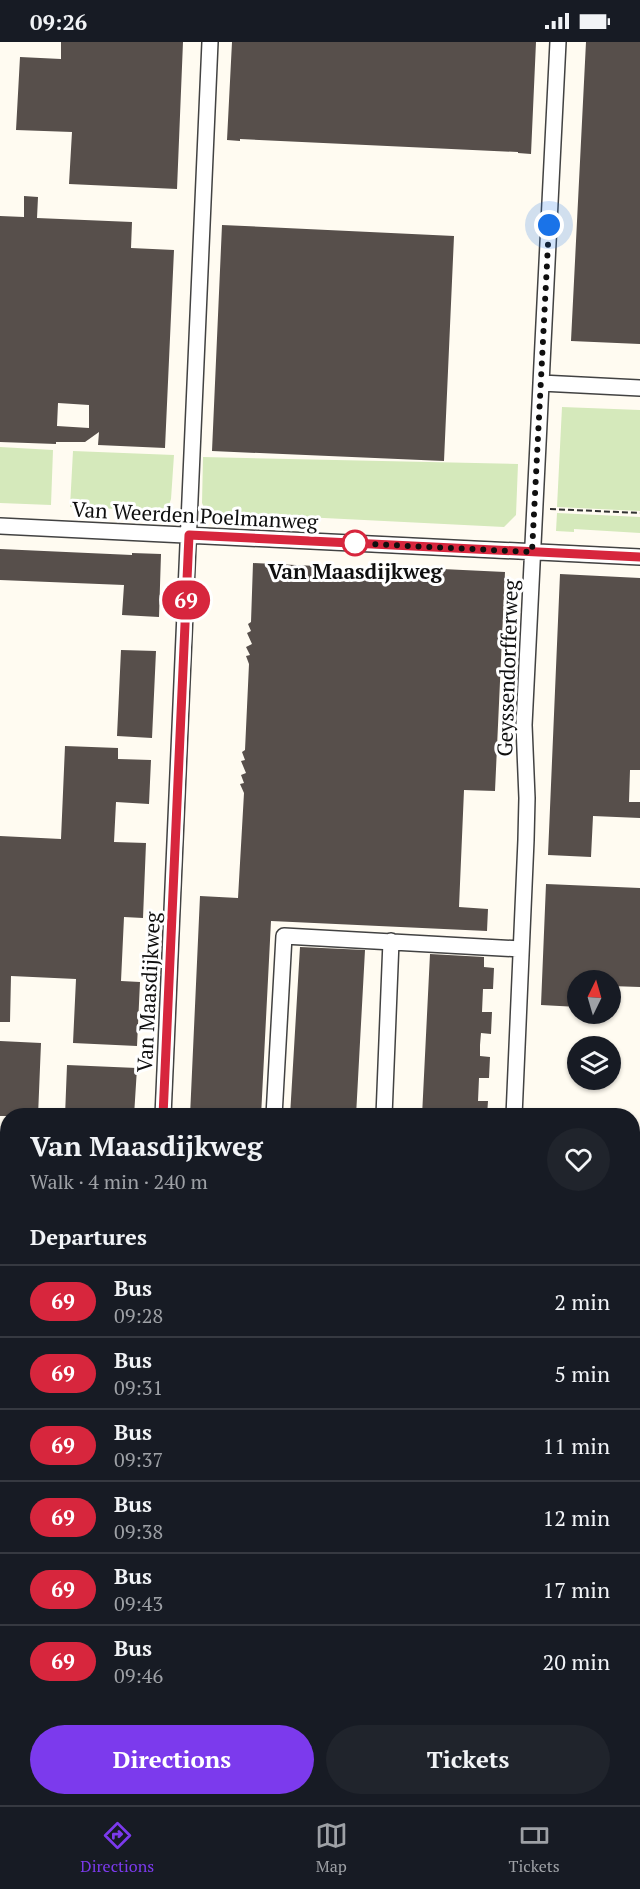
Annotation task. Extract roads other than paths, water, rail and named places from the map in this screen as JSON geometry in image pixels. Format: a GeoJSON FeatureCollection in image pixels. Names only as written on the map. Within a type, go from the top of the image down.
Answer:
{"type":"FeatureCollection","features":[{"type":"Feature","properties":{"kind":"street","name":"Van Maasdijkweg"},"geometry":{"type":"LineString","coordinates":[[163,1108],[210,42]]}},
{"type":"Feature","properties":{"kind":"street","name":"Geyssendorfferweg"},"geometry":{"type":"LineString","coordinates":[[514,1108],[527,798],[524,725],[558,42]]}},
{"type":"Feature","properties":{"kind":"street"},"geometry":{"type":"LineString","coordinates":[[541,383],[640,388]]}},
{"type":"Feature","properties":{"kind":"street","name":"Van Weerden Poelmanweg"},"geometry":{"type":"LineString","coordinates":[[0,526],[640,557]]}},
{"type":"Feature","properties":{"kind":"street"},"geometry":{"type":"LineString","coordinates":[[274,1108],[284,936],[521,949]]}},
{"type":"Feature","properties":{"kind":"street"},"geometry":{"type":"LineString","coordinates":[[384,1108],[391,941]]}},
{"type":"Feature","properties":{"kind":"place","name":"Van Maasdijkweg"},"geometry":{"type":"Point","coordinates":[355,543]}}]}
